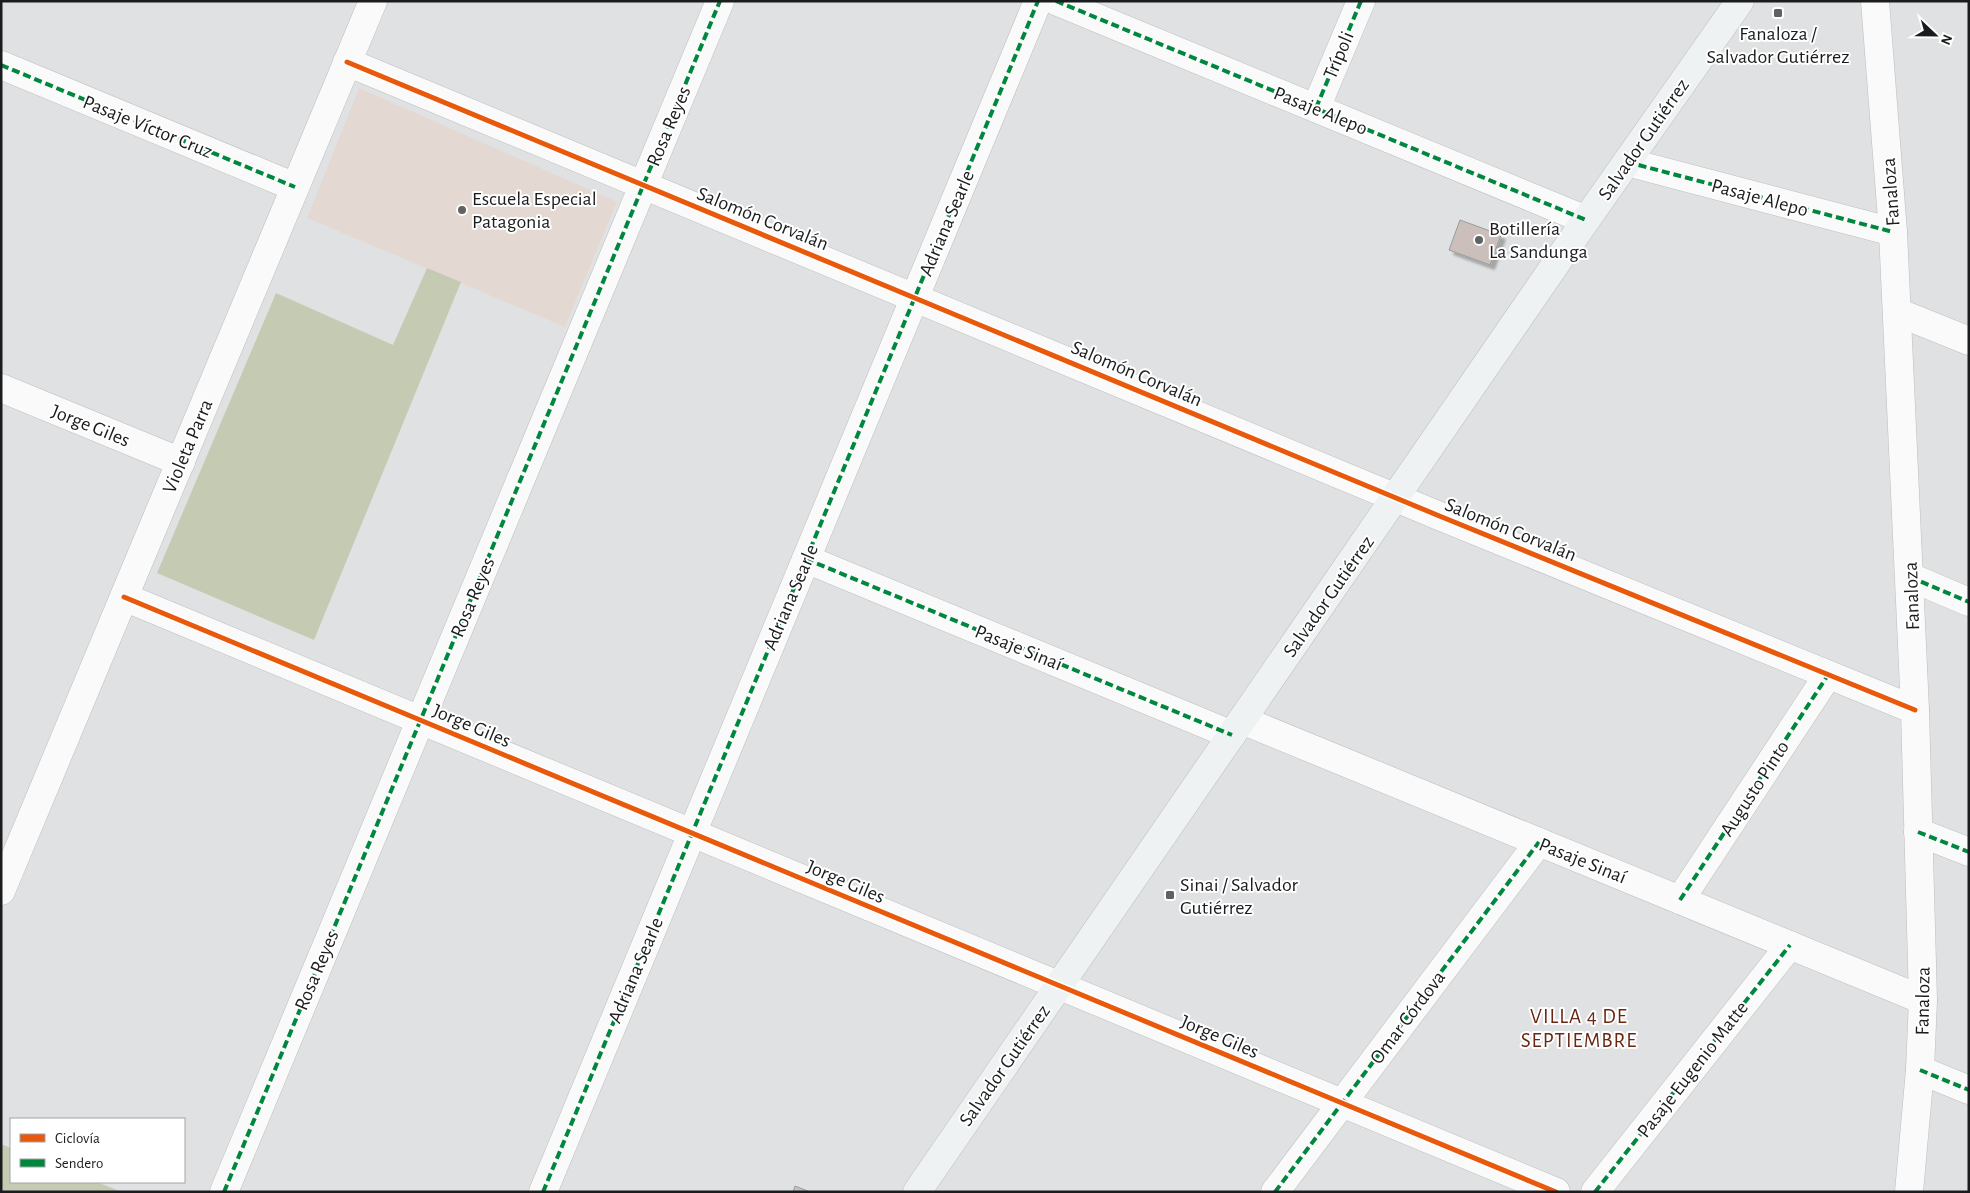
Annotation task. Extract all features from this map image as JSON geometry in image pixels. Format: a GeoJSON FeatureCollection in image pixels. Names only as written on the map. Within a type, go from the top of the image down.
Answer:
{"type":"FeatureCollection","features":[{"type":"Feature","properties":{"kind":"main road","name":"Salvador Gutiérrez"},"geometry":{"type":"LineString","coordinates":[[917,1192],[1586,220],[1740,1]]}},
{"type":"Feature","properties":{"kind":"street","name":"Violeta Parra"},"geometry":{"type":"LineString","coordinates":[[1,891],[373,1]]}},
{"type":"Feature","properties":{"kind":"street","name":"Rosa Reyes"},"geometry":{"type":"LineString","coordinates":[[224,1192],[720,1]]}},
{"type":"Feature","properties":{"kind":"street","name":"Adriana Searle"},"geometry":{"type":"LineString","coordinates":[[543,1192],[1038,1]]}},
{"type":"Feature","properties":{"kind":"street","name":"Pasaje Alepo"},"geometry":{"type":"LineString","coordinates":[[1056,1],[1586,220]]}},
{"type":"Feature","properties":{"kind":"street","name":"Trípoli"},"geometry":{"type":"LineString","coordinates":[[1316,108],[1361,1]]}},
{"type":"Feature","properties":{"kind":"street","name":"Fanaloza"},"geometry":{"type":"LineString","coordinates":[[1875,1],[1893,232],[1910,577],[1924,1000],[1909,1192]]}},
{"type":"Feature","properties":{"kind":"street","name":"Salomón Corvalán"},"geometry":{"type":"LineString","coordinates":[[348,62],[1395,498],[1915,710]]}},
{"type":"Feature","properties":{"kind":"street","name":"Pasaje Víctor Cruz"},"geometry":{"type":"LineString","coordinates":[[1,65],[295,187]]}},
{"type":"Feature","properties":{"kind":"street","name":"Pasaje Alepo"},"geometry":{"type":"LineString","coordinates":[[1627,162],[1893,232]]}},
{"type":"Feature","properties":{"kind":"street"},"geometry":{"type":"LineString","coordinates":[[1897,312],[1969,342]]}},
{"type":"Feature","properties":{"kind":"street","name":"Jorge Giles"},"geometry":{"type":"LineString","coordinates":[[1,388],[181,462]]}},
{"type":"Feature","properties":{"kind":"street","name":"Pasaje Sinaí"},"geometry":{"type":"LineString","coordinates":[[806,559],[1539,842],[1924,1000]]}},
{"type":"Feature","properties":{"kind":"street"},"geometry":{"type":"LineString","coordinates":[[1910,577],[1969,602]]}},
{"type":"Feature","properties":{"kind":"street","name":"Jorge Giles"},"geometry":{"type":"LineString","coordinates":[[124,597],[1556,1192]]}},
{"type":"Feature","properties":{"kind":"street","name":"Augusto Pinto"},"geometry":{"type":"LineString","coordinates":[[1680,900],[1828,675]]}},
{"type":"Feature","properties":{"kind":"street"},"geometry":{"type":"LineString","coordinates":[[1918,832],[1969,852]]}},
{"type":"Feature","properties":{"kind":"street","name":"Omar Córdova"},"geometry":{"type":"LineString","coordinates":[[1275,1192],[1539,842]]}},
{"type":"Feature","properties":{"kind":"street","name":"Pasaje Eugenio Matte"},"geometry":{"type":"LineString","coordinates":[[1595,1192],[1790,946]]}},
{"type":"Feature","properties":{"kind":"street"},"geometry":{"type":"LineString","coordinates":[[1920,1070],[1969,1090]]}},
{"type":"Feature","properties":{"kind":"shaded area","name":"Escuela Especial Patagonia"},"geometry":{"type":"Polygon","coordinates":[[[359,88],[617,202],[565,327],[307,218],[359,88]]]}},
{"type":"Feature","properties":{"kind":"green space"},"geometry":{"type":"Polygon","coordinates":[[[427,268],[461,282],[314,640],[157,573],[276,293],[393,345],[427,268]]]}},
{"type":"Feature","properties":{"kind":"green space"},"geometry":{"type":"Polygon","coordinates":[[[1,1144],[10,1148],[10,1183],[100,1183],[122,1192],[1,1192],[1,1144]]]}},
{"type":"Feature","properties":{"kind":"building"},"geometry":{"type":"Polygon","coordinates":[[[1460,220],[1501,235],[1490,265],[1449,250],[1460,220]]]}},
{"type":"Feature","properties":{"kind":"building"},"geometry":{"type":"Polygon","coordinates":[[[795,1186],[810,1192],[793,1192],[795,1186]]]}},
{"type":"Feature","properties":{"kind":"marked path"},"geometry":{"type":"LineString","coordinates":[[224,1192],[720,1]]}},
{"type":"Feature","properties":{"kind":"marked path"},"geometry":{"type":"LineString","coordinates":[[543,1192],[1038,1]]}},
{"type":"Feature","properties":{"kind":"marked path"},"geometry":{"type":"LineString","coordinates":[[1056,1],[1586,220]]}},
{"type":"Feature","properties":{"kind":"marked path"},"geometry":{"type":"LineString","coordinates":[[1316,108],[1361,1]]}},
{"type":"Feature","properties":{"kind":"marked path"},"geometry":{"type":"LineString","coordinates":[[1,65],[295,187]]}},
{"type":"Feature","properties":{"kind":"marked path"},"geometry":{"type":"LineString","coordinates":[[1627,162],[1893,232]]}},
{"type":"Feature","properties":{"kind":"marked path"},"geometry":{"type":"LineString","coordinates":[[806,559],[1232,735]]}},
{"type":"Feature","properties":{"kind":"marked path"},"geometry":{"type":"LineString","coordinates":[[1910,577],[1969,602]]}},
{"type":"Feature","properties":{"kind":"marked path"},"geometry":{"type":"LineString","coordinates":[[1680,900],[1828,675]]}},
{"type":"Feature","properties":{"kind":"marked path"},"geometry":{"type":"LineString","coordinates":[[1918,832],[1969,852]]}},
{"type":"Feature","properties":{"kind":"marked path"},"geometry":{"type":"LineString","coordinates":[[1275,1192],[1539,842]]}},
{"type":"Feature","properties":{"kind":"marked path"},"geometry":{"type":"LineString","coordinates":[[1595,1192],[1790,945]]}},
{"type":"Feature","properties":{"kind":"marked path"},"geometry":{"type":"LineString","coordinates":[[1920,1070],[1969,1090]]}},
{"type":"Feature","properties":{"kind":"cycle path"},"geometry":{"type":"LineString","coordinates":[[347,62],[1437,515],[1915,710]]}},
{"type":"Feature","properties":{"kind":"cycle path"},"geometry":{"type":"LineString","coordinates":[[124,597],[1556,1192]]}},
{"type":"Feature","properties":{"kind":"place","name":"Fanaloza / Salvador Gutiérrez"},"geometry":{"type":"Point","coordinates":[1778,13]}},
{"type":"Feature","properties":{"kind":"place","name":"Escuela Especial Patagonia"},"geometry":{"type":"Point","coordinates":[462,210]}},
{"type":"Feature","properties":{"kind":"place","name":"Botillería La Sandunga"},"geometry":{"type":"Point","coordinates":[1479,240]}},
{"type":"Feature","properties":{"kind":"place","name":"Sinai / Salvador Gutiérrez"},"geometry":{"type":"Point","coordinates":[1170,895]}},
{"type":"Feature","properties":{"kind":"district","name":"VILLA 4 DE SEPTIEMBRE"},"geometry":{"type":"Point","coordinates":[1579,1028]}}]}
